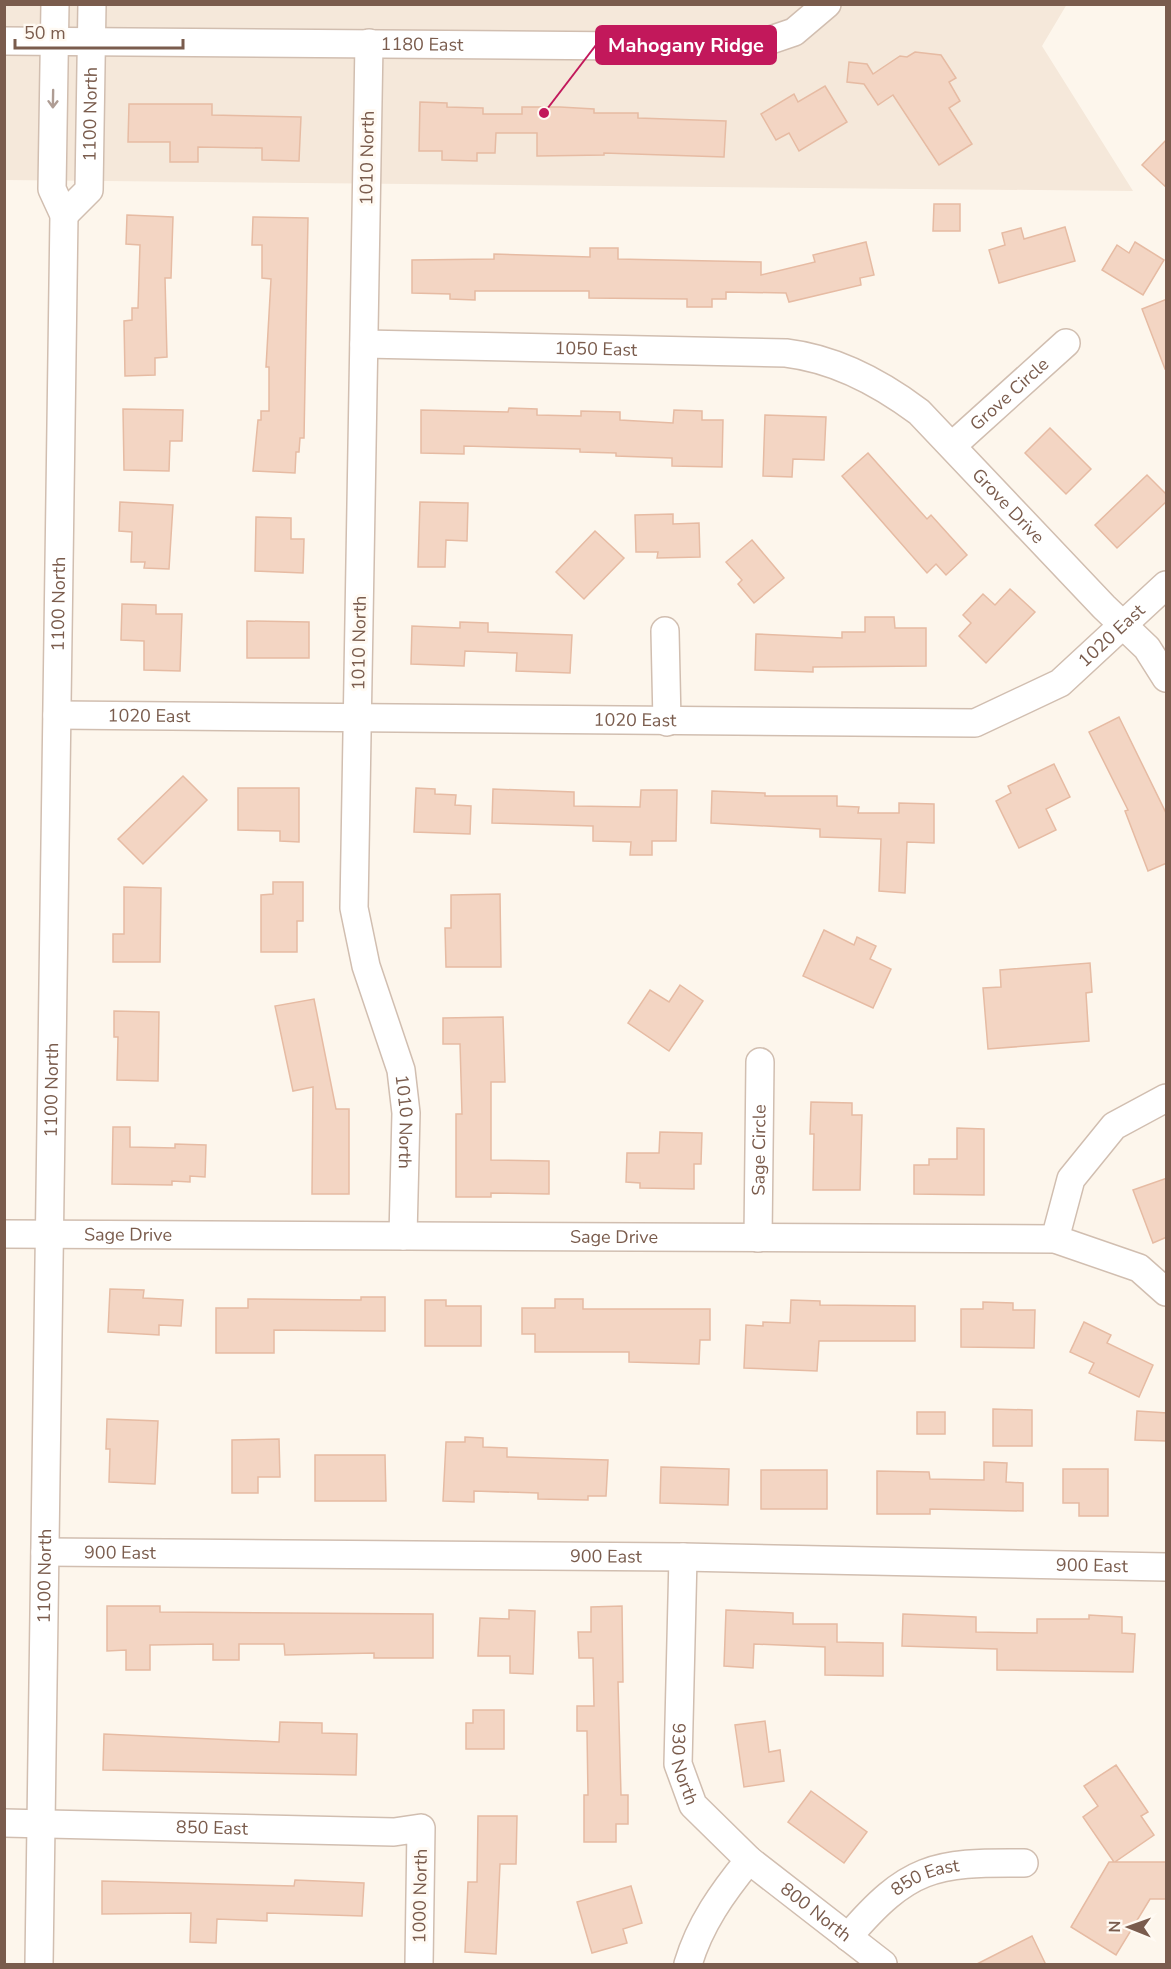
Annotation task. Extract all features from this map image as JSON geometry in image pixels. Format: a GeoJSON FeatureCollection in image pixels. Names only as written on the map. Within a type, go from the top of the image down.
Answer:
{"type":"FeatureCollection","features":[{"type":"Feature","properties":{"kind":"street","name":"1100 North"},"geometry":{"type":"LineString","coordinates":[[39,1965],[64,215],[52,189],[55,4]]}},
{"type":"Feature","properties":{"kind":"street","name":"1100 North"},"geometry":{"type":"LineString","coordinates":[[64,215],[89,190],[92,4]]}},
{"type":"Feature","properties":{"kind":"street","name":"1180 East"},"geometry":{"type":"LineString","coordinates":[[4,41],[750,47],[794,32],[828,4]]}},
{"type":"Feature","properties":{"kind":"street","name":"1010 North"},"geometry":{"type":"LineString","coordinates":[[369,43],[354,908],[366,966],[401,1070],[406,1113],[402,1236]]}},
{"type":"Feature","properties":{"kind":"street","name":"Grove Circle"},"geometry":{"type":"LineString","coordinates":[[953,445],[1066,343]]}},
{"type":"Feature","properties":{"kind":"street","name":"1050 East"},"geometry":{"type":"LineString","coordinates":[[364,345],[786,353],[829,361]]}},
{"type":"Feature","properties":{"kind":"street","name":"Grove Drive"},"geometry":{"type":"LineString","coordinates":[[829,361],[890,390],[919,412],[953,445],[1104,607],[1147,648],[1167,678]]}},
{"type":"Feature","properties":{"kind":"street","name":"1020 East"},"geometry":{"type":"LineString","coordinates":[[57,715],[975,723],[1060,682],[1167,585]]}},
{"type":"Feature","properties":{"kind":"street"},"geometry":{"type":"LineString","coordinates":[[665,631],[667,722]]}},
{"type":"Feature","properties":{"kind":"street","name":"Sage Circle"},"geometry":{"type":"LineString","coordinates":[[758,1238],[760,1062]]}},
{"type":"Feature","properties":{"kind":"street"},"geometry":{"type":"LineString","coordinates":[[1055,1239],[1071,1179],[1114,1126],[1167,1098]]}},
{"type":"Feature","properties":{"kind":"street","name":"Sage Drive"},"geometry":{"type":"LineString","coordinates":[[4,1234],[1055,1239],[1139,1268],[1167,1292]]}},
{"type":"Feature","properties":{"kind":"street","name":"900 East"},"geometry":{"type":"LineString","coordinates":[[45,1552],[683,1557],[1167,1567]]}},
{"type":"Feature","properties":{"kind":"street","name":"930 North"},"geometry":{"type":"LineString","coordinates":[[683,1557],[678,1764],[693,1805],[749,1860]]}},
{"type":"Feature","properties":{"kind":"street","name":"850 East"},"geometry":{"type":"LineString","coordinates":[[4,1823],[394,1832],[421,1828]]}},
{"type":"Feature","properties":{"kind":"street","name":"1000 North"},"geometry":{"type":"LineString","coordinates":[[419,1965],[421,1828]]}},
{"type":"Feature","properties":{"kind":"street"},"geometry":{"type":"LineString","coordinates":[[688,1965],[695,1938],[715,1903],[749,1860]]}},
{"type":"Feature","properties":{"kind":"street","name":"800 North"},"geometry":{"type":"LineString","coordinates":[[749,1860],[882,1965]]}},
{"type":"Feature","properties":{"kind":"street","name":"850 East"},"geometry":{"type":"LineString","coordinates":[[848,1937],[878,1902],[914,1876],[942,1866],[972,1862],[1023,1863]]}},
{"type":"Feature","properties":{"kind":"shaded area"},"geometry":{"type":"Polygon","coordinates":[[[1067,4],[1042,46],[1133,191],[5,180],[5,5],[1067,4]]]}},
{"type":"Feature","properties":{"kind":"building"},"geometry":{"type":"Polygon","coordinates":[[[915,52],[941,55],[956,78],[949,82],[960,101],[949,108],[972,144],[939,165],[893,95],[878,105],[864,84],[847,82],[849,62],[867,64],[873,74],[900,56],[907,57],[915,52]]]}},
{"type":"Feature","properties":{"kind":"building"},"geometry":{"type":"Polygon","coordinates":[[[825,86],[847,122],[799,151],[789,133],[776,140],[761,114],[794,94],[798,102],[825,86]]]}},
{"type":"Feature","properties":{"kind":"building"},"geometry":{"type":"Polygon","coordinates":[[[420,102],[447,103],[447,107],[483,108],[483,114],[522,114],[522,107],[560,107],[594,109],[594,113],[638,113],[638,118],[726,121],[724,157],[604,153],[604,155],[537,156],[537,133],[496,133],[495,153],[477,153],[477,161],[442,160],[442,151],[419,151],[420,102]]]}},
{"type":"Feature","properties":{"kind":"building"},"geometry":{"type":"Polygon","coordinates":[[[129,104],[212,104],[212,115],[301,117],[299,161],[262,160],[262,148],[198,147],[198,162],[170,162],[170,142],[128,142],[129,104]]]}},
{"type":"Feature","properties":{"kind":"building"},"geometry":{"type":"Polygon","coordinates":[[[1167,139],[1167,188],[1142,165],[1167,139]]]}},
{"type":"Feature","properties":{"kind":"building"},"geometry":{"type":"Polygon","coordinates":[[[934,204],[960,204],[960,231],[933,231],[934,204]]]}},
{"type":"Feature","properties":{"kind":"building"},"geometry":{"type":"Polygon","coordinates":[[[127,215],[173,217],[171,278],[165,278],[167,357],[155,358],[155,375],[125,376],[124,321],[132,320],[132,308],[138,308],[140,245],[126,244],[127,215]]]}},
{"type":"Feature","properties":{"kind":"building"},"geometry":{"type":"Polygon","coordinates":[[[253,217],[308,218],[304,438],[300,438],[299,452],[296,452],[295,473],[253,471],[258,420],[261,420],[261,411],[269,411],[269,367],[266,367],[271,279],[262,278],[262,245],[252,245],[253,217]]]}},
{"type":"Feature","properties":{"kind":"building"},"geometry":{"type":"Polygon","coordinates":[[[1065,227],[1075,261],[999,283],[989,250],[1005,245],[1002,233],[1021,228],[1024,239],[1065,227]]]}},
{"type":"Feature","properties":{"kind":"building"},"geometry":{"type":"Polygon","coordinates":[[[866,242],[874,275],[860,278],[861,285],[789,302],[786,293],[726,292],[726,299],[712,299],[712,307],[687,307],[687,299],[589,298],[589,291],[475,291],[475,300],[450,299],[450,294],[412,293],[412,260],[494,259],[494,254],[590,257],[590,248],[618,248],[618,259],[761,262],[761,275],[815,262],[813,255],[866,242]]]}},
{"type":"Feature","properties":{"kind":"building"},"geometry":{"type":"Polygon","coordinates":[[[1135,242],[1164,260],[1143,295],[1102,270],[1117,245],[1129,253],[1135,242]]]}},
{"type":"Feature","properties":{"kind":"building"},"geometry":{"type":"Polygon","coordinates":[[[1167,299],[1167,368],[1165,369],[1142,309],[1167,299]]]}},
{"type":"Feature","properties":{"kind":"building"},"geometry":{"type":"Polygon","coordinates":[[[509,408],[537,409],[537,415],[581,416],[581,411],[620,412],[620,420],[673,423],[674,410],[702,411],[702,420],[723,420],[722,467],[672,466],[672,458],[616,456],[616,453],[580,452],[580,449],[464,446],[464,454],[421,453],[421,410],[508,412],[509,408]]]}},
{"type":"Feature","properties":{"kind":"building"},"geometry":{"type":"Polygon","coordinates":[[[123,409],[183,410],[182,441],[170,441],[169,471],[124,470],[123,409]]]}},
{"type":"Feature","properties":{"kind":"building"},"geometry":{"type":"Polygon","coordinates":[[[765,415],[826,417],[824,460],[793,459],[792,477],[763,476],[765,415]]]}},
{"type":"Feature","properties":{"kind":"building"},"geometry":{"type":"Polygon","coordinates":[[[1050,428],[1091,469],[1066,494],[1025,453],[1050,428]]]}},
{"type":"Feature","properties":{"kind":"building"},"geometry":{"type":"Polygon","coordinates":[[[868,453],[927,519],[931,515],[967,555],[946,575],[936,564],[927,573],[842,476],[868,453]]]}},
{"type":"Feature","properties":{"kind":"building"},"geometry":{"type":"Polygon","coordinates":[[[1147,475],[1167,495],[1167,501],[1117,548],[1095,525],[1147,475]]]}},
{"type":"Feature","properties":{"kind":"building"},"geometry":{"type":"Polygon","coordinates":[[[120,502],[173,505],[169,569],[144,568],[145,562],[131,562],[132,532],[119,531],[120,502]]]}},
{"type":"Feature","properties":{"kind":"building"},"geometry":{"type":"Polygon","coordinates":[[[420,502],[468,503],[467,541],[446,540],[445,567],[418,567],[420,502]]]}},
{"type":"Feature","properties":{"kind":"building"},"geometry":{"type":"Polygon","coordinates":[[[673,514],[673,524],[699,523],[700,557],[657,558],[658,552],[636,552],[635,515],[673,514]]]}},
{"type":"Feature","properties":{"kind":"building"},"geometry":{"type":"Polygon","coordinates":[[[256,517],[291,518],[291,539],[304,539],[303,573],[255,571],[256,517]]]}},
{"type":"Feature","properties":{"kind":"building"},"geometry":{"type":"Polygon","coordinates":[[[595,531],[624,558],[584,599],[556,572],[595,531]]]}},
{"type":"Feature","properties":{"kind":"building"},"geometry":{"type":"Polygon","coordinates":[[[752,540],[784,578],[754,603],[738,584],[742,580],[726,562],[752,540]]]}},
{"type":"Feature","properties":{"kind":"building"},"geometry":{"type":"Polygon","coordinates":[[[1010,589],[1035,612],[986,663],[959,636],[971,623],[963,615],[983,594],[995,605],[1010,589]]]}},
{"type":"Feature","properties":{"kind":"building"},"geometry":{"type":"Polygon","coordinates":[[[122,604],[156,605],[156,614],[182,614],[180,671],[144,670],[144,641],[121,640],[122,604]]]}},
{"type":"Feature","properties":{"kind":"building"},"geometry":{"type":"Polygon","coordinates":[[[865,617],[894,617],[895,628],[926,628],[926,666],[813,667],[813,672],[755,670],[756,634],[842,638],[842,632],[865,632],[865,617]]]}},
{"type":"Feature","properties":{"kind":"building"},"geometry":{"type":"Polygon","coordinates":[[[247,621],[309,622],[309,658],[247,658],[247,621]]]}},
{"type":"Feature","properties":{"kind":"building"},"geometry":{"type":"Polygon","coordinates":[[[460,622],[488,623],[488,632],[572,635],[570,673],[516,671],[517,653],[465,651],[464,666],[411,664],[412,626],[460,628],[460,622]]]}},
{"type":"Feature","properties":{"kind":"building"},"geometry":{"type":"Polygon","coordinates":[[[1119,717],[1167,815],[1167,863],[1148,871],[1125,811],[1128,810],[1089,732],[1119,717]]]}},
{"type":"Feature","properties":{"kind":"building"},"geometry":{"type":"Polygon","coordinates":[[[1054,764],[1070,797],[1046,809],[1056,830],[1019,848],[996,801],[1011,793],[1008,786],[1054,764]]]}},
{"type":"Feature","properties":{"kind":"building"},"geometry":{"type":"Polygon","coordinates":[[[183,776],[207,800],[143,864],[118,839],[183,776]]]}},
{"type":"Feature","properties":{"kind":"building"},"geometry":{"type":"Polygon","coordinates":[[[238,788],[299,788],[299,842],[280,841],[280,831],[238,830],[238,788]]]}},
{"type":"Feature","properties":{"kind":"building"},"geometry":{"type":"Polygon","coordinates":[[[416,788],[435,789],[435,794],[456,795],[455,805],[471,806],[470,834],[414,832],[416,788]]]}},
{"type":"Feature","properties":{"kind":"building"},"geometry":{"type":"Polygon","coordinates":[[[493,789],[574,792],[574,806],[640,807],[641,790],[677,790],[676,841],[652,841],[652,855],[630,855],[631,842],[593,841],[593,826],[492,823],[493,789]]]}},
{"type":"Feature","properties":{"kind":"building"},"geometry":{"type":"Polygon","coordinates":[[[712,791],[765,793],[765,796],[837,796],[837,806],[859,807],[858,813],[899,813],[899,803],[934,804],[934,843],[907,842],[905,893],[879,891],[881,839],[820,837],[820,829],[711,823],[712,791]]]}},
{"type":"Feature","properties":{"kind":"building"},"geometry":{"type":"Polygon","coordinates":[[[273,882],[303,882],[303,921],[297,921],[297,952],[261,952],[261,895],[273,894],[273,882]]]}},
{"type":"Feature","properties":{"kind":"building"},"geometry":{"type":"Polygon","coordinates":[[[124,887],[161,888],[160,962],[113,962],[113,934],[124,934],[124,887]]]}},
{"type":"Feature","properties":{"kind":"building"},"geometry":{"type":"Polygon","coordinates":[[[500,894],[501,967],[446,967],[445,928],[451,928],[451,895],[500,894]]]}},
{"type":"Feature","properties":{"kind":"building"},"geometry":{"type":"Polygon","coordinates":[[[824,930],[854,945],[857,937],[876,946],[870,959],[891,969],[873,1008],[803,976],[824,930]]]}},
{"type":"Feature","properties":{"kind":"building"},"geometry":{"type":"Polygon","coordinates":[[[1090,963],[1092,992],[1086,993],[1089,1041],[988,1049],[983,988],[1001,987],[1000,970],[1090,963]]]}},
{"type":"Feature","properties":{"kind":"building"},"geometry":{"type":"Polygon","coordinates":[[[680,985],[703,1001],[669,1051],[628,1023],[650,990],[669,1002],[680,985]]]}},
{"type":"Feature","properties":{"kind":"building"},"geometry":{"type":"Polygon","coordinates":[[[314,999],[336,1109],[349,1109],[349,1194],[312,1194],[313,1087],[293,1091],[275,1006],[314,999]]]}},
{"type":"Feature","properties":{"kind":"building"},"geometry":{"type":"Polygon","coordinates":[[[114,1011],[159,1012],[158,1081],[117,1080],[118,1037],[114,1037],[114,1011]]]}},
{"type":"Feature","properties":{"kind":"building"},"geometry":{"type":"Polygon","coordinates":[[[503,1017],[505,1082],[491,1082],[491,1160],[549,1161],[549,1194],[491,1193],[491,1197],[456,1197],[456,1114],[462,1114],[460,1044],[443,1044],[443,1018],[503,1017]]]}},
{"type":"Feature","properties":{"kind":"building"},"geometry":{"type":"Polygon","coordinates":[[[811,1102],[852,1103],[852,1115],[862,1115],[860,1190],[813,1190],[814,1134],[810,1134],[811,1102]]]}},
{"type":"Feature","properties":{"kind":"building"},"geometry":{"type":"Polygon","coordinates":[[[113,1127],[130,1127],[130,1147],[175,1148],[175,1144],[206,1145],[205,1177],[190,1176],[190,1182],[172,1181],[172,1185],[112,1184],[113,1127]]]}},
{"type":"Feature","properties":{"kind":"building"},"geometry":{"type":"Polygon","coordinates":[[[957,1128],[984,1129],[984,1195],[914,1194],[914,1165],[929,1165],[929,1159],[957,1159],[957,1128]]]}},
{"type":"Feature","properties":{"kind":"building"},"geometry":{"type":"Polygon","coordinates":[[[660,1132],[702,1133],[701,1164],[694,1164],[694,1189],[640,1188],[640,1183],[626,1182],[627,1153],[659,1153],[660,1132]]]}},
{"type":"Feature","properties":{"kind":"building"},"geometry":{"type":"Polygon","coordinates":[[[1167,1178],[1167,1237],[1153,1243],[1133,1190],[1167,1178]]]}},
{"type":"Feature","properties":{"kind":"building"},"geometry":{"type":"Polygon","coordinates":[[[110,1289],[144,1290],[143,1298],[183,1300],[181,1326],[159,1325],[159,1335],[108,1332],[110,1289]]]}},
{"type":"Feature","properties":{"kind":"building"},"geometry":{"type":"Polygon","coordinates":[[[361,1297],[385,1297],[385,1331],[274,1330],[274,1353],[216,1353],[216,1308],[248,1308],[248,1299],[361,1300],[361,1297]]]}},
{"type":"Feature","properties":{"kind":"building"},"geometry":{"type":"Polygon","coordinates":[[[555,1299],[583,1299],[583,1309],[710,1309],[710,1340],[700,1340],[699,1364],[629,1362],[629,1352],[535,1352],[535,1334],[522,1334],[522,1308],[555,1308],[555,1299]]]}},
{"type":"Feature","properties":{"kind":"building"},"geometry":{"type":"Polygon","coordinates":[[[425,1300],[446,1300],[446,1306],[481,1306],[481,1346],[425,1346],[425,1300]]]}},
{"type":"Feature","properties":{"kind":"building"},"geometry":{"type":"Polygon","coordinates":[[[791,1300],[820,1301],[820,1305],[915,1306],[915,1341],[819,1341],[817,1371],[744,1368],[746,1325],[763,1326],[763,1322],[790,1323],[791,1300]]]}},
{"type":"Feature","properties":{"kind":"building"},"geometry":{"type":"Polygon","coordinates":[[[983,1302],[1013,1303],[1013,1310],[1035,1310],[1034,1348],[961,1347],[961,1309],[983,1309],[983,1302]]]}},
{"type":"Feature","properties":{"kind":"building"},"geometry":{"type":"Polygon","coordinates":[[[1084,1322],[1111,1335],[1107,1343],[1153,1365],[1139,1397],[1089,1373],[1094,1363],[1070,1352],[1084,1322]]]}},
{"type":"Feature","properties":{"kind":"building"},"geometry":{"type":"Polygon","coordinates":[[[993,1409],[1032,1410],[1032,1446],[993,1446],[993,1409]]]}},
{"type":"Feature","properties":{"kind":"building"},"geometry":{"type":"Polygon","coordinates":[[[1137,1411],[1167,1413],[1167,1441],[1135,1440],[1137,1411]]]}},
{"type":"Feature","properties":{"kind":"building"},"geometry":{"type":"Polygon","coordinates":[[[917,1412],[945,1412],[945,1434],[917,1434],[917,1412]]]}},
{"type":"Feature","properties":{"kind":"building"},"geometry":{"type":"Polygon","coordinates":[[[107,1419],[158,1421],[155,1484],[109,1482],[110,1449],[106,1449],[107,1419]]]}},
{"type":"Feature","properties":{"kind":"building"},"geometry":{"type":"Polygon","coordinates":[[[465,1437],[483,1438],[483,1447],[507,1448],[507,1457],[608,1460],[606,1496],[588,1496],[588,1500],[538,1499],[538,1493],[474,1491],[474,1502],[443,1501],[446,1442],[465,1442],[465,1437]]]}},
{"type":"Feature","properties":{"kind":"building"},"geometry":{"type":"Polygon","coordinates":[[[279,1439],[280,1477],[258,1477],[258,1493],[232,1493],[232,1440],[279,1439]]]}},
{"type":"Feature","properties":{"kind":"building"},"geometry":{"type":"Polygon","coordinates":[[[315,1455],[385,1455],[386,1501],[315,1501],[315,1455]]]}},
{"type":"Feature","properties":{"kind":"building"},"geometry":{"type":"Polygon","coordinates":[[[984,1462],[1007,1463],[1006,1482],[1023,1483],[1023,1511],[930,1509],[930,1514],[877,1514],[877,1471],[929,1472],[930,1479],[984,1480],[984,1462]]]}},
{"type":"Feature","properties":{"kind":"building"},"geometry":{"type":"Polygon","coordinates":[[[661,1467],[729,1469],[728,1505],[660,1503],[661,1467]]]}},
{"type":"Feature","properties":{"kind":"building"},"geometry":{"type":"Polygon","coordinates":[[[1063,1469],[1108,1469],[1108,1516],[1079,1516],[1079,1503],[1063,1503],[1063,1469]]]}},
{"type":"Feature","properties":{"kind":"building"},"geometry":{"type":"Polygon","coordinates":[[[761,1470],[827,1470],[827,1509],[761,1509],[761,1470]]]}},
{"type":"Feature","properties":{"kind":"building"},"geometry":{"type":"Polygon","coordinates":[[[107,1606],[160,1606],[160,1612],[433,1614],[433,1658],[374,1658],[374,1653],[285,1655],[284,1644],[239,1644],[239,1660],[213,1660],[213,1644],[150,1645],[150,1670],[126,1670],[126,1650],[107,1651],[107,1606]]]}},
{"type":"Feature","properties":{"kind":"building"},"geometry":{"type":"Polygon","coordinates":[[[622,1606],[623,1682],[618,1682],[621,1795],[628,1795],[628,1824],[616,1824],[616,1842],[584,1842],[584,1795],[588,1795],[587,1731],[577,1731],[577,1706],[594,1706],[593,1658],[579,1658],[578,1632],[591,1632],[591,1607],[622,1606]]]}},
{"type":"Feature","properties":{"kind":"building"},"geometry":{"type":"Polygon","coordinates":[[[509,1610],[535,1611],[533,1674],[510,1673],[510,1656],[478,1656],[480,1618],[509,1619],[509,1610]]]}},
{"type":"Feature","properties":{"kind":"building"},"geometry":{"type":"Polygon","coordinates":[[[726,1610],[793,1613],[793,1624],[837,1624],[837,1642],[883,1643],[883,1676],[825,1675],[825,1647],[754,1644],[753,1668],[724,1666],[726,1610]]]}},
{"type":"Feature","properties":{"kind":"building"},"geometry":{"type":"Polygon","coordinates":[[[903,1614],[976,1617],[976,1632],[1037,1633],[1037,1619],[1089,1619],[1089,1615],[1122,1617],[1122,1633],[1135,1634],[1133,1672],[997,1670],[997,1649],[902,1646],[903,1614]]]}},
{"type":"Feature","properties":{"kind":"building"},"geometry":{"type":"Polygon","coordinates":[[[473,1710],[504,1710],[504,1749],[466,1749],[466,1723],[473,1723],[473,1710]]]}},
{"type":"Feature","properties":{"kind":"building"},"geometry":{"type":"Polygon","coordinates":[[[765,1721],[769,1752],[780,1750],[784,1781],[744,1787],[735,1725],[765,1721]]]}},
{"type":"Feature","properties":{"kind":"building"},"geometry":{"type":"Polygon","coordinates":[[[280,1722],[322,1723],[322,1733],[357,1734],[356,1775],[103,1770],[104,1734],[279,1742],[280,1722]]]}},
{"type":"Feature","properties":{"kind":"building"},"geometry":{"type":"Polygon","coordinates":[[[1116,1765],[1148,1812],[1141,1816],[1154,1835],[1115,1862],[1167,1862],[1167,1899],[1150,1899],[1116,1955],[1071,1927],[1109,1862],[1114,1862],[1083,1817],[1098,1806],[1084,1786],[1116,1765]]]}},
{"type":"Feature","properties":{"kind":"building"},"geometry":{"type":"Polygon","coordinates":[[[811,1791],[867,1832],[844,1863],[788,1822],[811,1791]]]}},
{"type":"Feature","properties":{"kind":"building"},"geometry":{"type":"Polygon","coordinates":[[[478,1816],[517,1816],[516,1864],[500,1864],[496,1954],[465,1952],[468,1882],[477,1882],[478,1816]]]}},
{"type":"Feature","properties":{"kind":"building"},"geometry":{"type":"Polygon","coordinates":[[[295,1880],[364,1883],[362,1916],[267,1913],[267,1921],[217,1919],[216,1943],[190,1942],[191,1913],[102,1914],[102,1881],[294,1886],[295,1880]]]}},
{"type":"Feature","properties":{"kind":"building"},"geometry":{"type":"Polygon","coordinates":[[[631,1886],[642,1923],[623,1929],[627,1943],[592,1953],[577,1902],[631,1886]]]}},
{"type":"Feature","properties":{"kind":"building"},"geometry":{"type":"Polygon","coordinates":[[[1032,1936],[1046,1965],[975,1965],[1032,1936]]]}},
{"type":"Feature","properties":{"kind":"place","name":"Mahogany Ridge"},"geometry":{"type":"Point","coordinates":[544,113]}}]}
